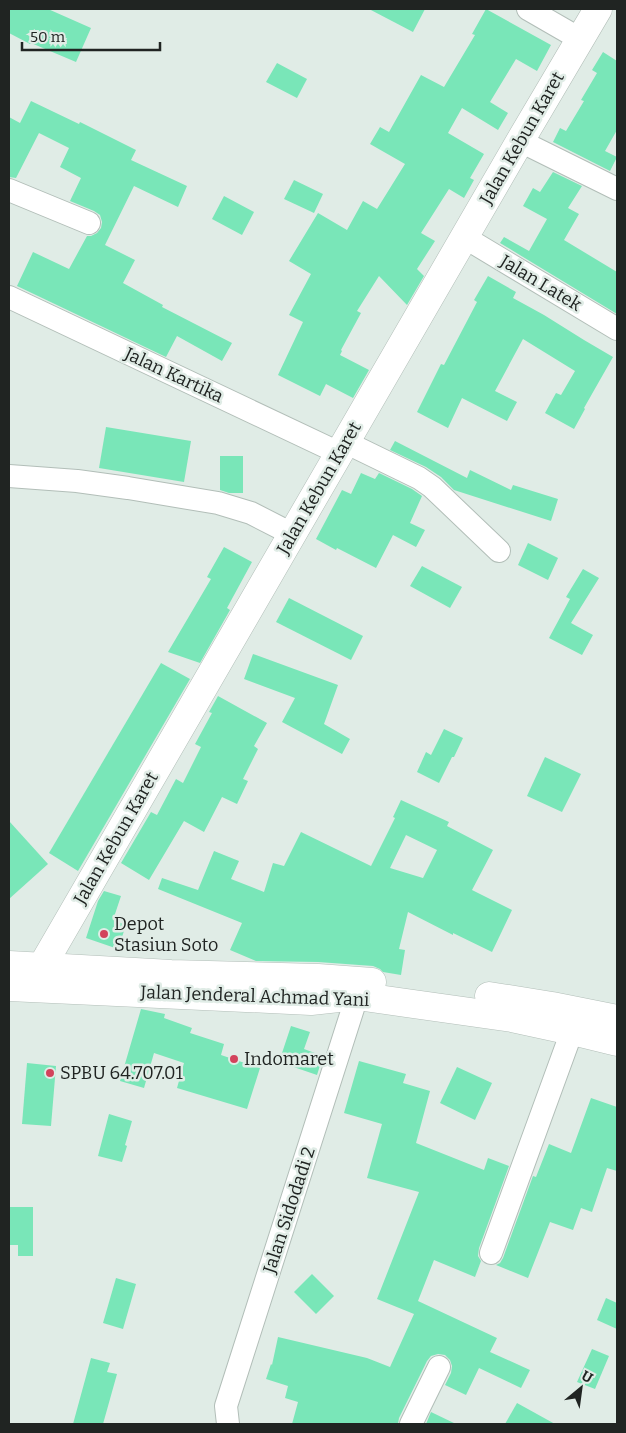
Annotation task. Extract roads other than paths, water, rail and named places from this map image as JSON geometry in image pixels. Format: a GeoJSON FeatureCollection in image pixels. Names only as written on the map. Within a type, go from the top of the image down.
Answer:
{"type":"FeatureCollection","features":[{"type":"Feature","properties":{"kind":"main road","name":"Jalan Kebun Karet"},"geometry":{"type":"LineString","coordinates":[[41,968],[598,9]]}},
{"type":"Feature","properties":{"kind":"main road","name":"Jalan Jenderal Achmad Yani"},"geometry":{"type":"LineString","coordinates":[[9,965],[171,974],[318,978],[370,982],[520,1001],[617,1019]]}},
{"type":"Feature","properties":{"kind":"main road","name":"Jalan Jenderal Achmad Yani"},"geometry":{"type":"LineString","coordinates":[[9,988],[311,1001],[357,996],[512,1018],[617,1042]]}},
{"type":"Feature","properties":{"kind":"street"},"geometry":{"type":"LineString","coordinates":[[528,9],[580,39]]}},
{"type":"Feature","properties":{"kind":"street"},"geometry":{"type":"LineString","coordinates":[[520,141],[617,189]]}},
{"type":"Feature","properties":{"kind":"street"},"geometry":{"type":"LineString","coordinates":[[9,190],[89,224]]}},
{"type":"Feature","properties":{"kind":"street","name":"Jalan Latek"},"geometry":{"type":"LineString","coordinates":[[464,237],[617,329]]}},
{"type":"Feature","properties":{"kind":"street","name":"Jalan Kartika"},"geometry":{"type":"LineString","coordinates":[[9,297],[342,447],[418,478],[432,487],[499,552]]}},
{"type":"Feature","properties":{"kind":"street"},"geometry":{"type":"LineString","coordinates":[[9,476],[120,486],[218,503],[251,513],[292,534]]}},
{"type":"Feature","properties":{"kind":"street","name":"Jalan Sidodadi 2"},"geometry":{"type":"LineString","coordinates":[[228,1424],[226,1406],[357,996]]}},
{"type":"Feature","properties":{"kind":"street"},"geometry":{"type":"LineString","coordinates":[[491,1253],[572,1031]]}},
{"type":"Feature","properties":{"kind":"street"},"geometry":{"type":"LineString","coordinates":[[411,1424],[439,1366]]}},
{"type":"Feature","properties":{"kind":"place","name":"Depot Stasiun Soto"},"geometry":{"type":"Point","coordinates":[104,934]}},
{"type":"Feature","properties":{"kind":"place","name":"Indomaret"},"geometry":{"type":"Point","coordinates":[234,1059]}},
{"type":"Feature","properties":{"kind":"place","name":"SPBU 64.707.01"},"geometry":{"type":"Point","coordinates":[50,1073]}}]}
